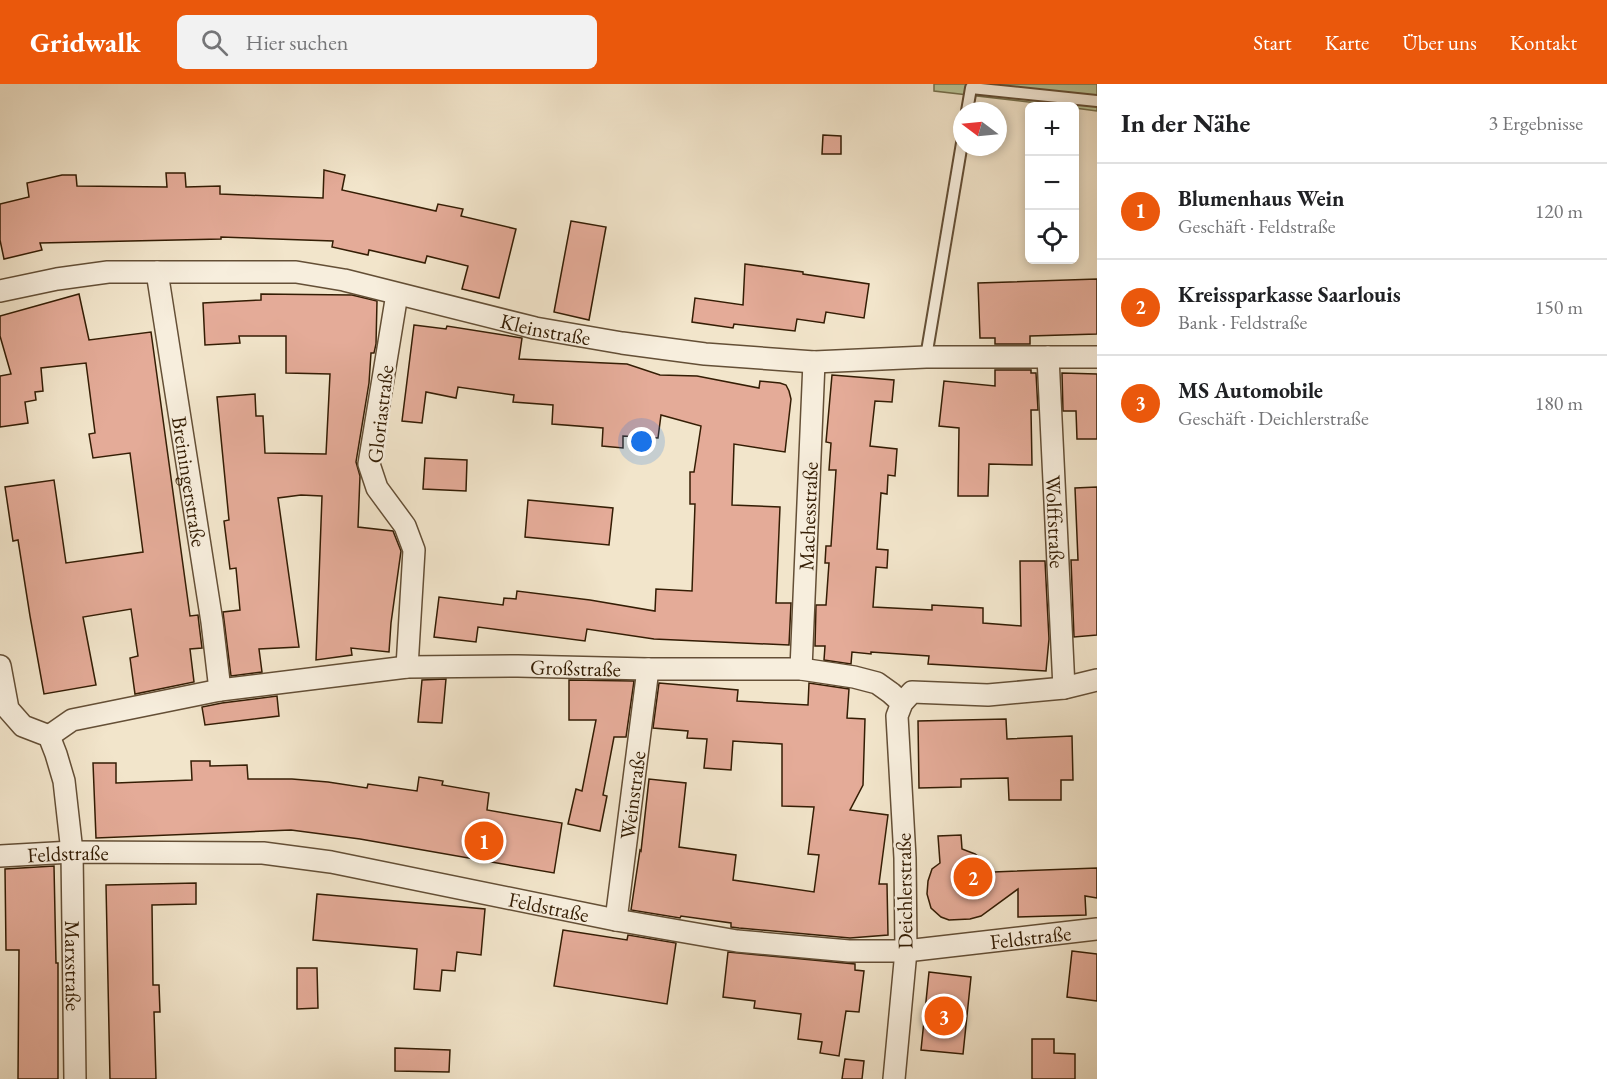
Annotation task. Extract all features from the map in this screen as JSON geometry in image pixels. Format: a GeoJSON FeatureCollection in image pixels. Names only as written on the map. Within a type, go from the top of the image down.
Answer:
{"type":"FeatureCollection","features":[{"type":"Feature","properties":{"kind":"street","name":"Kleinstraße"},"geometry":{"type":"LineString","coordinates":[[0,291],[57,279],[108,272],[296,272],[344,280],[535,328],[705,354],[814,362],[926,357],[1097,357]]}},
{"type":"Feature","properties":{"kind":"street","name":"Breiningerstraße"},"geometry":{"type":"LineString","coordinates":[[157,272],[212,622],[220,690]]}},
{"type":"Feature","properties":{"kind":"street","name":"Gloriastraße"},"geometry":{"type":"LineString","coordinates":[[398,294],[369,464],[377,488],[405,526],[414,550],[407,667]]}},
{"type":"Feature","properties":{"kind":"street","name":"Wolffstraße"},"geometry":{"type":"LineString","coordinates":[[1048,357],[1064,688]]}},
{"type":"Feature","properties":{"kind":"street","name":"Machesstraße"},"geometry":{"type":"LineString","coordinates":[[801,669],[814,362]]}},
{"type":"Feature","properties":{"kind":"street"},"geometry":{"type":"LineString","coordinates":[[0,666],[8,709],[23,726],[49,736]]}},
{"type":"Feature","properties":{"kind":"street","name":"Großstraße"},"geometry":{"type":"LineString","coordinates":[[49,736],[72,720],[220,690],[407,667],[801,669],[877,683],[902,703]]}},
{"type":"Feature","properties":{"kind":"street","name":"Weinstraße"},"geometry":{"type":"LineString","coordinates":[[616,920],[648,669]]}},
{"type":"Feature","properties":{"kind":"street"},"geometry":{"type":"LineString","coordinates":[[902,703],[912,692],[988,695],[1064,688],[1097,680]]}},
{"type":"Feature","properties":{"kind":"street","name":"Deichlerstraße"},"geometry":{"type":"LineString","coordinates":[[894,1079],[906,951],[905,858],[897,716],[902,703]]}},
{"type":"Feature","properties":{"kind":"street","name":"Marxstraße"},"geometry":{"type":"LineString","coordinates":[[49,736],[64,781],[72,852],[75,1079]]}},
{"type":"Feature","properties":{"kind":"street","name":"Feldstraße"},"geometry":{"type":"LineString","coordinates":[[0,856],[72,852],[263,853],[331,862],[616,920],[737,941],[849,951],[906,951],[1097,929]]}},
{"type":"Feature","properties":{"kind":"lane"},"geometry":{"type":"LineString","coordinates":[[969,102],[971,88],[1097,101]]}},
{"type":"Feature","properties":{"kind":"lane"},"geometry":{"type":"LineString","coordinates":[[926,357],[960,156]]}},
{"type":"Feature","properties":{"kind":"green space"},"geometry":{"type":"Polygon","coordinates":[[[934,84],[1097,84],[1097,111],[1079,109],[1079,102],[1028,102],[934,91],[934,84]]]}},
{"type":"Feature","properties":{"kind":"building"},"geometry":{"type":"Polygon","coordinates":[[[823,135],[841,136],[841,154],[822,154],[823,135]]]}},
{"type":"Feature","properties":{"kind":"building"},"geometry":{"type":"Polygon","coordinates":[[[324,170],[345,175],[342,190],[436,211],[438,204],[463,209],[461,216],[516,229],[499,298],[462,289],[468,266],[427,256],[425,263],[369,250],[368,255],[332,247],[333,241],[221,237],[221,239],[40,243],[42,250],[4,259],[0,240],[0,204],[29,197],[27,183],[62,175],[76,175],[77,186],[167,187],[166,173],[185,173],[186,187],[220,186],[220,194],[323,198],[324,170]]]}},
{"type":"Feature","properties":{"kind":"building"},"geometry":{"type":"Polygon","coordinates":[[[571,221],[606,227],[589,320],[554,312],[571,221]]]}},
{"type":"Feature","properties":{"kind":"building"},"geometry":{"type":"Polygon","coordinates":[[[745,264],[869,284],[864,318],[826,312],[824,323],[797,319],[795,331],[734,324],[733,328],[692,322],[695,298],[743,305],[745,264]]]}},
{"type":"Feature","properties":{"kind":"building"},"geometry":{"type":"Polygon","coordinates":[[[1097,279],[1097,334],[1030,336],[1030,344],[995,344],[995,338],[980,338],[978,283],[1097,279]]]}},
{"type":"Feature","properties":{"kind":"building"},"geometry":{"type":"Polygon","coordinates":[[[79,294],[89,340],[151,332],[190,616],[198,615],[202,648],[190,649],[194,682],[135,694],[130,658],[138,656],[131,609],[83,617],[96,685],[44,694],[18,540],[13,541],[5,487],[54,480],[66,563],[143,552],[130,453],[93,458],[89,434],[95,433],[86,363],[41,368],[43,391],[35,392],[36,400],[25,402],[28,423],[0,427],[0,376],[11,374],[0,336],[0,316],[79,294]]]}},
{"type":"Feature","properties":{"kind":"building"},"geometry":{"type":"Polygon","coordinates":[[[261,294],[352,295],[377,301],[376,344],[374,353],[371,353],[369,383],[356,462],[360,476],[358,527],[393,531],[401,551],[389,652],[351,648],[352,655],[316,660],[322,496],[301,495],[278,498],[299,647],[259,649],[262,672],[231,676],[223,612],[240,610],[236,568],[230,569],[224,521],[229,520],[217,397],[255,394],[256,416],[263,416],[265,453],[326,454],[330,374],[286,373],[286,336],[239,336],[240,343],[205,345],[203,303],[261,300],[261,294]]]}},
{"type":"Feature","properties":{"kind":"building"},"geometry":{"type":"Polygon","coordinates":[[[414,325],[446,329],[447,326],[522,338],[519,359],[627,364],[660,375],[697,376],[759,388],[760,381],[786,385],[791,399],[785,452],[734,444],[732,505],[780,507],[776,603],[791,603],[789,645],[654,639],[587,629],[585,641],[478,627],[476,642],[434,637],[439,597],[503,605],[504,598],[516,599],[517,591],[655,611],[656,589],[692,591],[695,504],[690,504],[690,472],[694,472],[701,426],[661,415],[658,438],[623,436],[623,448],[602,446],[603,428],[552,424],[553,405],[513,402],[514,395],[458,387],[456,398],[426,392],[422,423],[402,421],[414,325]]]}},
{"type":"Feature","properties":{"kind":"building"},"geometry":{"type":"Polygon","coordinates":[[[995,370],[1031,370],[1031,373],[1036,373],[1038,410],[1031,410],[1032,465],[989,464],[988,496],[958,496],[959,428],[939,426],[944,381],[995,386],[995,370]]]}},
{"type":"Feature","properties":{"kind":"building"},"geometry":{"type":"Polygon","coordinates":[[[1062,373],[1097,374],[1097,439],[1077,439],[1076,411],[1063,411],[1062,373]]]}},
{"type":"Feature","properties":{"kind":"building"},"geometry":{"type":"Polygon","coordinates":[[[832,375],[894,380],[892,402],[875,401],[870,446],[897,449],[895,476],[888,475],[887,494],[881,493],[877,549],[888,550],[887,568],[876,567],[873,607],[932,610],[932,605],[983,608],[983,623],[1021,626],[1020,561],[1045,561],[1049,639],[1046,671],[928,664],[929,656],[871,652],[871,654],[852,652],[851,664],[824,660],[825,646],[815,646],[816,605],[826,605],[829,563],[825,563],[826,546],[831,546],[836,470],[829,470],[831,443],[826,442],[832,375]]]}},
{"type":"Feature","properties":{"kind":"building"},"geometry":{"type":"Polygon","coordinates":[[[425,458],[467,460],[466,491],[423,489],[425,458]]]}},
{"type":"Feature","properties":{"kind":"building"},"geometry":{"type":"Polygon","coordinates":[[[1097,487],[1097,635],[1074,637],[1071,560],[1078,560],[1075,488],[1097,487]]]}},
{"type":"Feature","properties":{"kind":"building"},"geometry":{"type":"Polygon","coordinates":[[[528,500],[613,508],[609,545],[525,537],[528,500]]]}},
{"type":"Feature","properties":{"kind":"building"},"geometry":{"type":"Polygon","coordinates":[[[446,679],[442,723],[418,722],[422,680],[446,679]]]}},
{"type":"Feature","properties":{"kind":"building"},"geometry":{"type":"Polygon","coordinates":[[[569,680],[634,681],[626,737],[614,737],[603,795],[607,796],[600,831],[568,824],[576,789],[582,791],[596,720],[569,720],[569,680]]]}},
{"type":"Feature","properties":{"kind":"building"},"geometry":{"type":"Polygon","coordinates":[[[659,683],[738,690],[737,701],[808,705],[809,683],[849,689],[847,718],[865,719],[863,785],[850,810],[888,815],[879,884],[887,884],[888,935],[850,938],[739,928],[731,927],[731,923],[631,910],[641,851],[649,779],[686,783],[679,847],[736,855],[733,880],[814,892],[819,855],[808,854],[814,807],[782,806],[782,744],[733,741],[731,770],[704,768],[707,739],[687,738],[688,731],[653,728],[659,683]]]}},
{"type":"Feature","properties":{"kind":"building"},"geometry":{"type":"Polygon","coordinates":[[[277,696],[279,716],[205,725],[202,707],[277,696]]]}},
{"type":"Feature","properties":{"kind":"building"},"geometry":{"type":"Polygon","coordinates":[[[1006,719],[1007,739],[1072,736],[1073,780],[1061,780],[1061,800],[1009,800],[1008,778],[961,779],[961,787],[919,788],[918,721],[1006,719]]]}},
{"type":"Feature","properties":{"kind":"building"},"geometry":{"type":"Polygon","coordinates":[[[191,761],[210,761],[210,766],[247,765],[248,779],[292,779],[367,788],[368,784],[417,791],[419,777],[443,781],[442,785],[489,793],[487,810],[562,823],[554,873],[360,839],[291,830],[96,838],[93,763],[116,763],[116,783],[192,780],[191,761]]]}},
{"type":"Feature","properties":{"kind":"building"},"geometry":{"type":"Polygon","coordinates":[[[961,835],[962,849],[986,862],[993,872],[1097,868],[1097,898],[1085,896],[1086,915],[1018,917],[1018,889],[981,916],[949,920],[941,917],[931,908],[927,894],[932,869],[940,863],[938,836],[961,835]]]}},
{"type":"Feature","properties":{"kind":"building"},"geometry":{"type":"Polygon","coordinates":[[[54,866],[56,963],[58,963],[58,1079],[18,1079],[19,950],[6,950],[5,869],[54,866]]]}},
{"type":"Feature","properties":{"kind":"building"},"geometry":{"type":"Polygon","coordinates":[[[196,883],[196,904],[152,905],[153,985],[159,985],[160,1012],[154,1012],[156,1079],[110,1079],[106,885],[196,883]]]}},
{"type":"Feature","properties":{"kind":"building"},"geometry":{"type":"Polygon","coordinates":[[[317,894],[485,909],[481,955],[457,952],[455,971],[442,970],[440,991],[414,989],[417,949],[313,940],[317,894]]]}},
{"type":"Feature","properties":{"kind":"building"},"geometry":{"type":"Polygon","coordinates":[[[563,930],[627,940],[628,935],[676,943],[667,1004],[554,986],[563,930]]]}},
{"type":"Feature","properties":{"kind":"building"},"geometry":{"type":"Polygon","coordinates":[[[1072,951],[1097,954],[1097,1001],[1067,997],[1072,951]]]}},
{"type":"Feature","properties":{"kind":"building"},"geometry":{"type":"Polygon","coordinates":[[[728,952],[855,964],[855,970],[864,971],[859,1012],[846,1011],[839,1056],[820,1053],[822,1042],[798,1039],[801,1014],[754,1008],[755,1001],[723,997],[728,952]]]}},
{"type":"Feature","properties":{"kind":"building"},"geometry":{"type":"Polygon","coordinates":[[[297,968],[317,968],[318,1008],[297,1009],[297,968]]]}},
{"type":"Feature","properties":{"kind":"building"},"geometry":{"type":"Polygon","coordinates":[[[929,972],[971,977],[963,1054],[921,1050],[929,972]]]}},
{"type":"Feature","properties":{"kind":"building"},"geometry":{"type":"Polygon","coordinates":[[[1032,1039],[1054,1039],[1054,1053],[1075,1054],[1075,1079],[1032,1079],[1032,1039]]]}},
{"type":"Feature","properties":{"kind":"building"},"geometry":{"type":"Polygon","coordinates":[[[395,1048],[450,1050],[449,1072],[395,1071],[395,1048]]]}},
{"type":"Feature","properties":{"kind":"building"},"geometry":{"type":"Polygon","coordinates":[[[845,1059],[864,1061],[862,1079],[842,1079],[845,1059]]]}},
{"type":"Feature","properties":{"kind":"place","name":"Blumenhaus Wein"},"geometry":{"type":"Point","coordinates":[484,841]}},
{"type":"Feature","properties":{"kind":"place","name":"Kreissparkasse Saarlouis"},"geometry":{"type":"Point","coordinates":[973,877]}},
{"type":"Feature","properties":{"kind":"place","name":"MS Automobile"},"geometry":{"type":"Point","coordinates":[944,1016]}}]}
